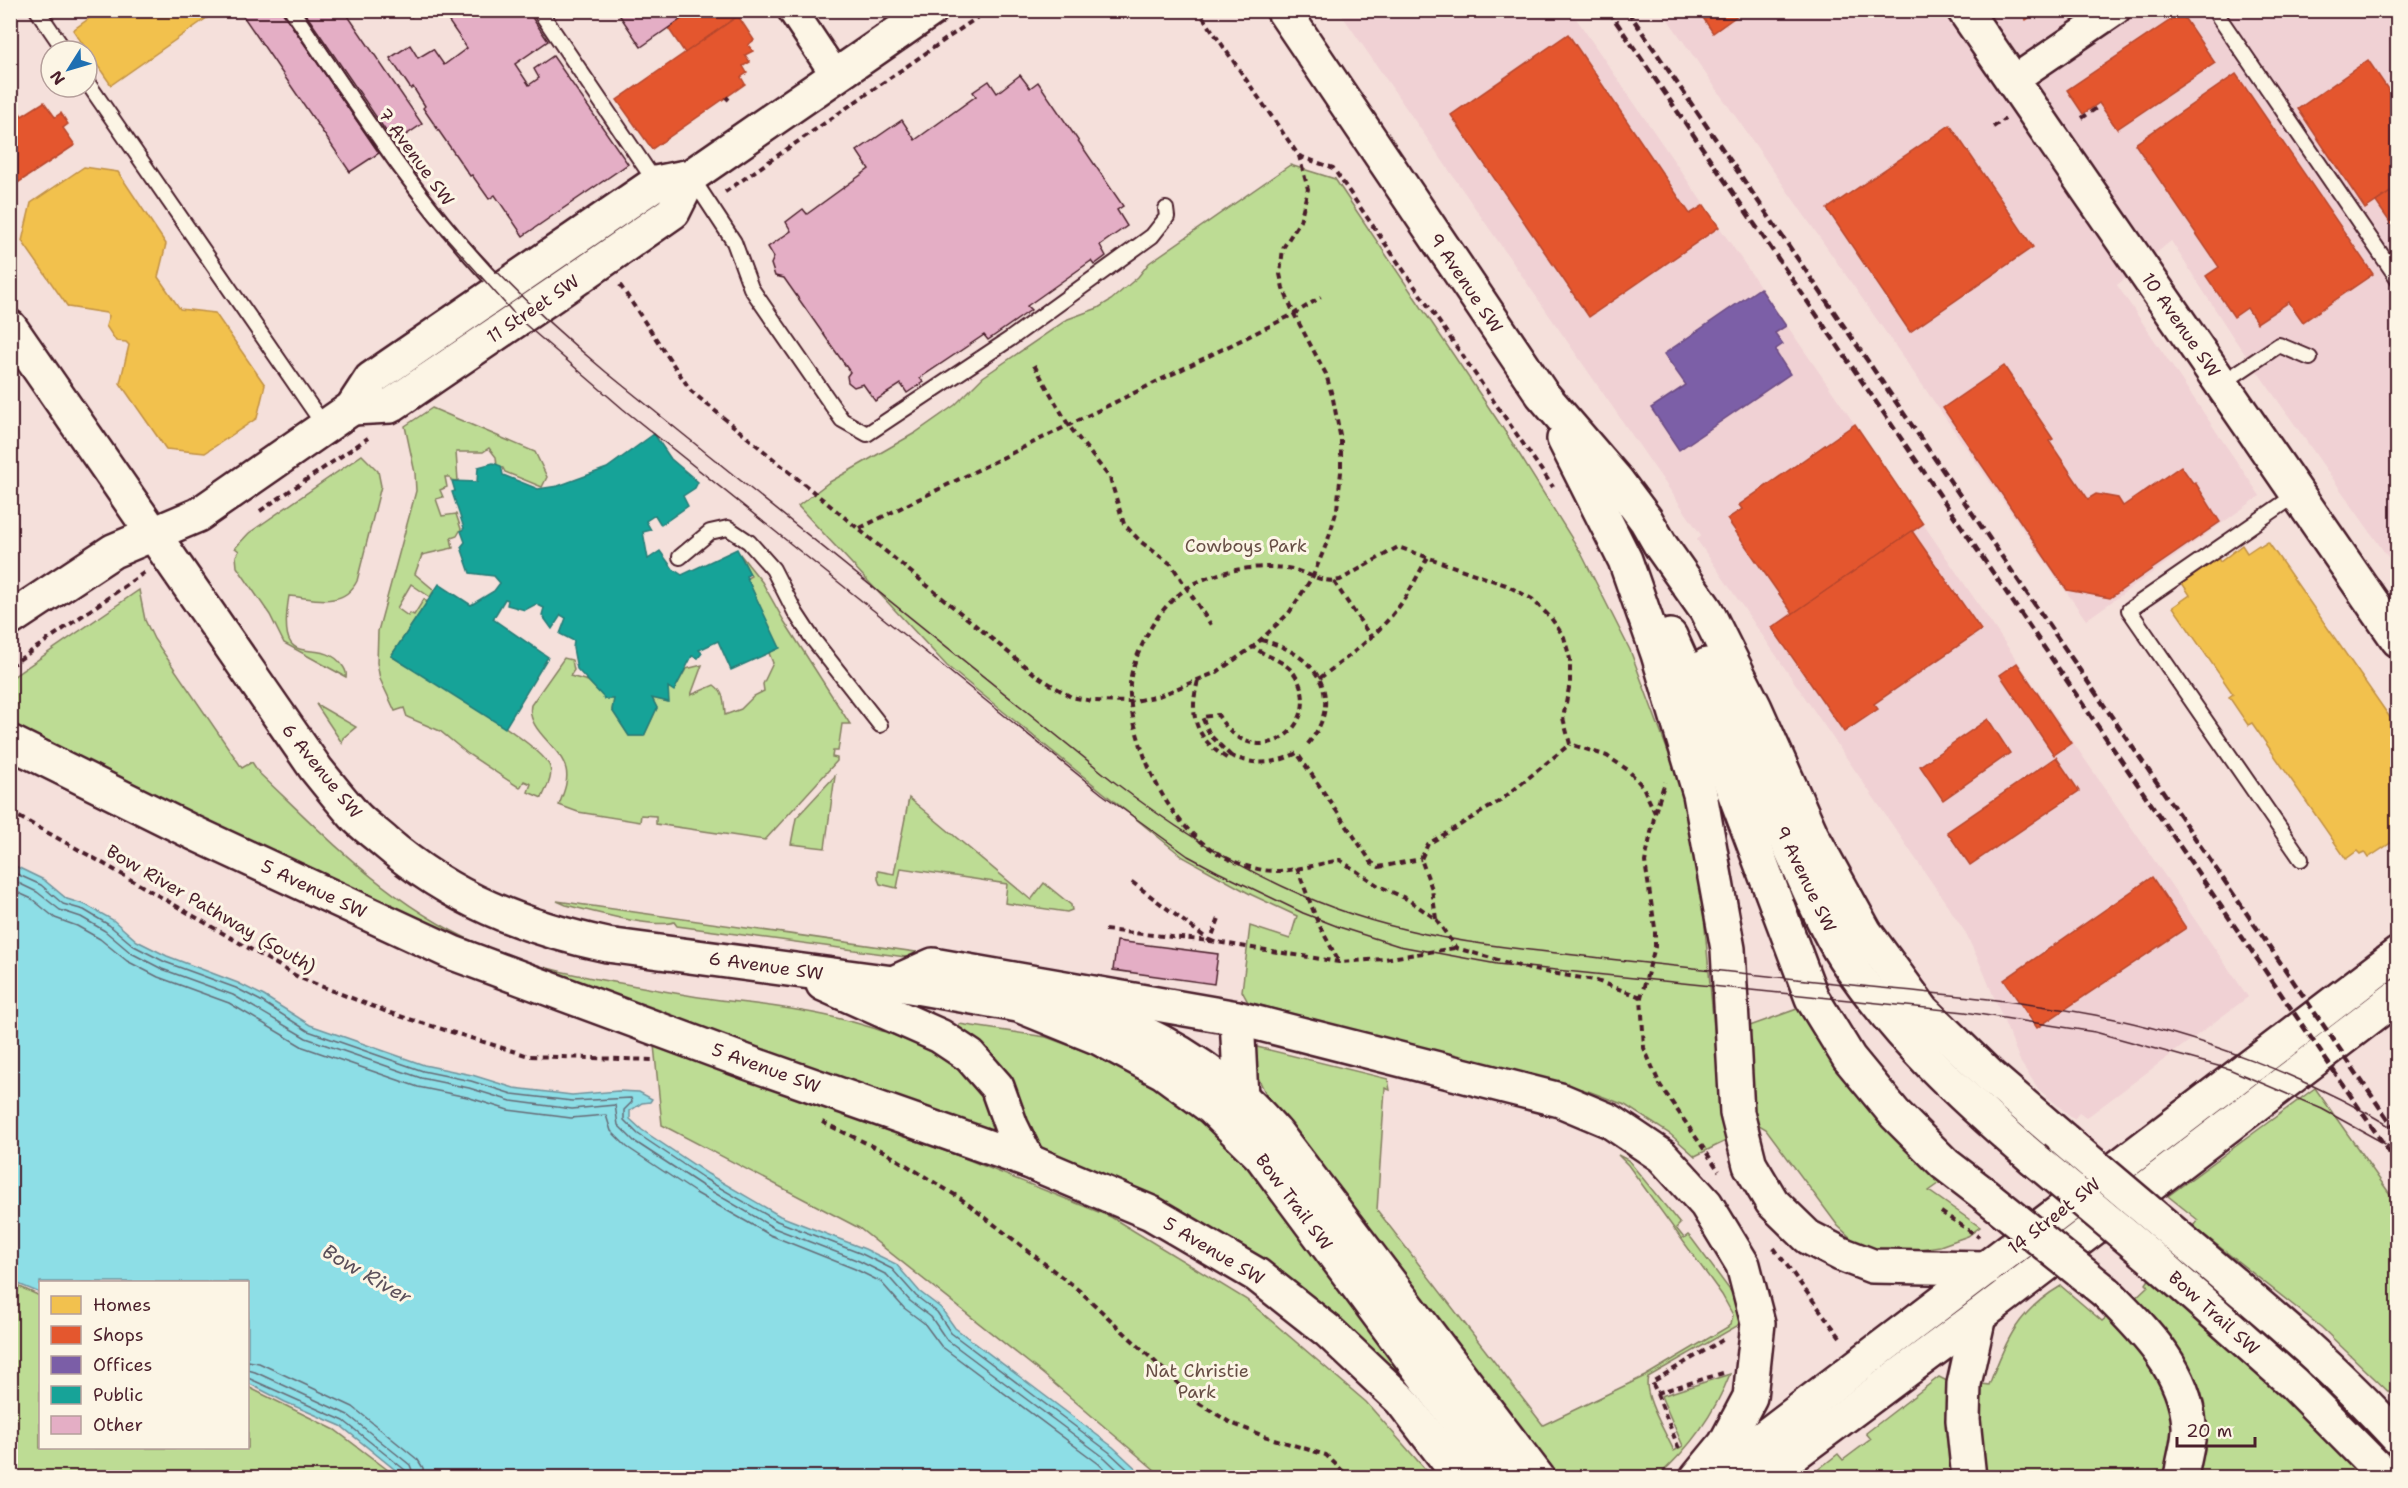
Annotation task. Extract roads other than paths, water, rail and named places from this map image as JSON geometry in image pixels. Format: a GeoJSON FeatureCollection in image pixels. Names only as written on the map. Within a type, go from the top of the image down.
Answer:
{"type":"FeatureCollection","features":[{"type":"Feature","properties":{"kind":"main road","name":"11 Street SW"},"geometry":{"type":"LineString","coordinates":[[514,301],[656,183],[691,176],[931,10]]}},
{"type":"Feature","properties":{"kind":"main road","name":"9 Avenue SW"},"geometry":{"type":"LineString","coordinates":[[1283,10],[1542,394],[1616,480],[1646,520],[1661,546],[1706,610],[1755,708],[1812,836],[1865,932],[1923,1011],[1991,1077],[2064,1140]]}},
{"type":"Feature","properties":{"kind":"main road","name":"10 Avenue SW"},"geometry":{"type":"LineString","coordinates":[[1964,10],[2397,637]]}},
{"type":"Feature","properties":{"kind":"main road","name":"11 Street SW"},"geometry":{"type":"LineString","coordinates":[[10,619],[113,551],[198,515],[352,408],[371,379],[673,212],[691,176]]}},
{"type":"Feature","properties":{"kind":"main road","name":"6 Avenue SW"},"geometry":{"type":"LineString","coordinates":[[10,327],[316,769],[355,816],[414,867],[466,898],[518,921],[565,936],[607,945],[893,982],[1018,1005]]}},
{"type":"Feature","properties":{"kind":"main road"},"geometry":{"type":"LineString","coordinates":[[1542,394],[1625,560],[1658,654],[1700,794],[1728,949],[1737,1113],[1750,1165],[1772,1202],[1808,1237],[1841,1254],[1872,1266],[1983,1252]]}},
{"type":"Feature","properties":{"kind":"main road","name":"9 Avenue SW"},"geometry":{"type":"LineString","coordinates":[[1661,546],[1678,604],[1806,882],[1843,954],[1877,1004],[1916,1051],[1972,1106],[2033,1158]]}},
{"type":"Feature","properties":{"kind":"main road"},"geometry":{"type":"LineString","coordinates":[[1625,560],[1658,609],[1702,707],[1812,998],[1850,1058],[1895,1114],[1946,1164],[2107,1293],[2147,1333],[2179,1382],[2189,1426],[2180,1478]]}},
{"type":"Feature","properties":{"kind":"main road","name":"5 Avenue SW"},"geometry":{"type":"LineString","coordinates":[[10,742],[194,833],[453,953],[752,1064],[1028,1161],[1151,1213],[1257,1275],[1328,1331],[1401,1400],[1461,1478]]}},
{"type":"Feature","properties":{"kind":"main road","name":"14 Street SW"},"geometry":{"type":"LineString","coordinates":[[1711,1478],[1983,1252],[2397,954]]}},
{"type":"Feature","properties":{"kind":"main road"},"geometry":{"type":"LineString","coordinates":[[893,982],[933,965],[1237,1018],[1560,1100],[1610,1121],[1662,1156],[1706,1204],[1743,1265],[1758,1323],[1750,1397],[1725,1444],[1697,1478]]}},
{"type":"Feature","properties":{"kind":"main road"},"geometry":{"type":"LineString","coordinates":[[788,969],[940,1036],[970,1056],[997,1087],[1011,1126],[1028,1161]]}},
{"type":"Feature","properties":{"kind":"main road","name":"14 Street SW"},"geometry":{"type":"LineString","coordinates":[[1762,1478],[1979,1316],[2397,996]]}},
{"type":"Feature","properties":{"kind":"main road"},"geometry":{"type":"LineString","coordinates":[[1018,1005],[1042,1000],[1119,1022],[1162,1042],[1210,1073],[1241,1097],[1276,1133],[1538,1478]]}},
{"type":"Feature","properties":{"kind":"main road","name":"Bow Trail SW"},"geometry":{"type":"LineString","coordinates":[[1018,1005],[1099,1038],[1163,1072],[1212,1108],[1261,1156],[1500,1478]]}},
{"type":"Feature","properties":{"kind":"main road"},"geometry":{"type":"LineString","coordinates":[[1237,1018],[1241,1097]]}},
{"type":"Feature","properties":{"kind":"main road","name":"Bow Trail SW"},"geometry":{"type":"LineString","coordinates":[[2064,1140],[2317,1355],[2397,1438]]}},
{"type":"Feature","properties":{"kind":"main road","name":"Bow Trail SW"},"geometry":{"type":"LineString","coordinates":[[2033,1158],[2152,1258],[2293,1383],[2387,1478]]}},
{"type":"Feature","properties":{"kind":"main road"},"geometry":{"type":"LineString","coordinates":[[1969,1478],[1963,1420],[1964,1384],[1979,1316]]}},
{"type":"Feature","properties":{"kind":"street"},"geometry":{"type":"LineString","coordinates":[[792,10],[836,76]]}},
{"type":"Feature","properties":{"kind":"street"},"geometry":{"type":"LineString","coordinates":[[2012,81],[2116,10]]}},
{"type":"Feature","properties":{"kind":"lane"},"geometry":{"type":"LineString","coordinates":[[37,10],[57,39]]}},
{"type":"Feature","properties":{"kind":"lane","name":"7 Avenue SW"},"geometry":{"type":"LineString","coordinates":[[291,10],[395,163],[474,260],[514,301]]}},
{"type":"Feature","properties":{"kind":"lane"},"geometry":{"type":"LineString","coordinates":[[539,10],[656,183]]}},
{"type":"Feature","properties":{"kind":"lane"},"geometry":{"type":"LineString","coordinates":[[2214,10],[2397,279]]}},
{"type":"Feature","properties":{"kind":"lane"},"geometry":{"type":"LineString","coordinates":[[99,99],[325,427]]}},
{"type":"Feature","properties":{"kind":"lane"},"geometry":{"type":"LineString","coordinates":[[691,176],[734,242],[751,288],[842,420],[867,434],[1010,339],[1152,236],[1167,217],[1166,209]]}},
{"type":"Feature","properties":{"kind":"lane"},"geometry":{"type":"LineString","coordinates":[[2221,384],[2279,345],[2310,358]]}},
{"type":"Feature","properties":{"kind":"lane"},"geometry":{"type":"LineString","coordinates":[[2297,494],[2129,610],[2301,859]]}},
{"type":"Feature","properties":{"kind":"lane"},"geometry":{"type":"LineString","coordinates":[[680,557],[710,532],[728,528],[749,542],[773,569],[795,612],[826,659],[880,725]]}},
{"type":"Feature","properties":{"kind":"water","name":"Bow River"},"geometry":{"type":"Polygon","coordinates":[[[11,864],[44,880],[67,899],[86,905],[113,920],[137,941],[167,956],[238,983],[264,996],[310,1025],[424,1065],[472,1075],[514,1088],[572,1095],[618,1091],[639,1092],[652,1099],[630,1111],[630,1119],[642,1130],[708,1174],[780,1216],[865,1249],[896,1264],[920,1292],[941,1308],[955,1328],[1113,1447],[1145,1477],[404,1477],[341,1426],[249,1384],[249,1281],[39,1281],[39,1293],[11,1281],[11,864]]]}},
{"type":"Feature","properties":{"kind":"tram line"},"geometry":{"type":"LineString","coordinates":[[281,10],[427,216],[519,319],[623,409],[1102,794],[1188,856],[1303,913],[1399,946],[1497,964],[1965,1012],[2095,1032],[2229,1069],[2322,1109],[2398,1151]]}},
{"type":"Feature","properties":{"kind":"tram line"},"geometry":{"type":"LineString","coordinates":[[301,10],[385,133],[438,205],[518,293],[561,333],[606,372],[1113,781],[1181,829],[1253,872],[1329,906],[1368,919],[1458,940],[1508,948],[2005,1001],[2134,1023],[2251,1060],[2327,1093],[2398,1131]]}},
{"type":"Feature","properties":{"kind":"railway"},"geometry":{"type":"LineString","coordinates":[[1608,10],[2398,1165]]}},
{"type":"Feature","properties":{"kind":"railway"},"geometry":{"type":"LineString","coordinates":[[1627,10],[2398,1134]]}},
{"type":"Feature","properties":{"kind":"park label","name":"Cowboys Park"},"geometry":{"type":"Point","coordinates":[1246,546]}},
{"type":"Feature","properties":{"kind":"park label","name":"Nat Christie Park"},"geometry":{"type":"Point","coordinates":[1197,1381]}}]}
